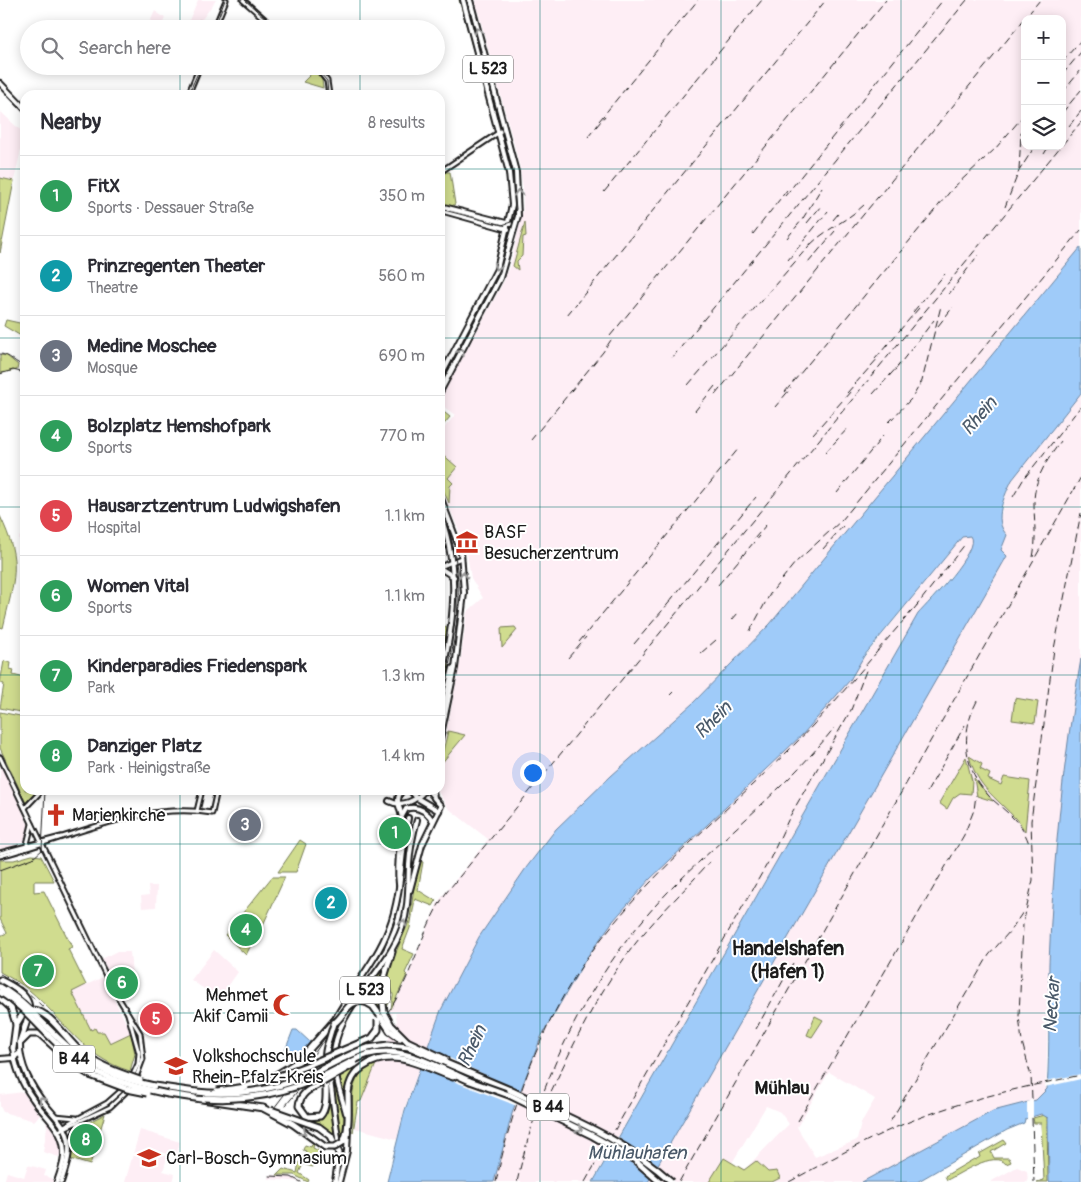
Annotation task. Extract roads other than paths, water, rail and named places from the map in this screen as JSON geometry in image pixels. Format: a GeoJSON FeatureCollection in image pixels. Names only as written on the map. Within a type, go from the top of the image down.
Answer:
{"type":"FeatureCollection","features":[{"type":"Feature","properties":{"kind":"highway"},"geometry":{"type":"LineString","coordinates":[[196,1092],[232,1089],[268,1080],[364,1042],[377,1032],[379,1027],[381,988],[392,952]]}},
{"type":"Feature","properties":{"kind":"highway"},"geometry":{"type":"LineString","coordinates":[[0,980],[20,992],[29,1007],[30,1016],[20,1044]]}},
{"type":"Feature","properties":{"kind":"highway","name":"B 44"},"geometry":{"type":"LineString","coordinates":[[0,987],[26,1005],[63,1043],[82,1059],[109,1074],[154,1086],[228,1094],[264,1090],[301,1079],[362,1050],[388,1045],[411,1048],[587,1125],[638,1154],[672,1182]]}},
{"type":"Feature","properties":{"kind":"highway","name":"B 44"},"geometry":{"type":"LineString","coordinates":[[0,992],[26,1011],[63,1050],[86,1067],[121,1083],[168,1094],[263,1108]]}},
{"type":"Feature","properties":{"kind":"highway"},"geometry":{"type":"LineString","coordinates":[[0,998],[11,1008],[16,1025],[13,1048]]}},
{"type":"Feature","properties":{"kind":"highway"},"geometry":{"type":"LineString","coordinates":[[268,1080],[298,1061],[351,1004],[359,1001],[373,1006],[390,1031],[407,1041],[460,1065],[470,1073]]}},
{"type":"Feature","properties":{"kind":"highway"},"geometry":{"type":"LineString","coordinates":[[16,1025],[24,1012],[32,1010],[41,1012],[86,1056],[109,1069],[154,1086]]}},
{"type":"Feature","properties":{"kind":"highway"},"geometry":{"type":"LineString","coordinates":[[20,1044],[29,1034],[40,1034],[82,1070],[112,1084],[163,1096],[168,1094]]}},
{"type":"Feature","properties":{"kind":"highway"},"geometry":{"type":"LineString","coordinates":[[328,1042],[324,1072],[327,1100],[325,1110],[320,1116],[310,1118],[302,1112],[299,1102],[303,1095],[369,1054]]}},
{"type":"Feature","properties":{"kind":"highway","name":"B 44"},"geometry":{"type":"LineString","coordinates":[[205,1098],[240,1099],[273,1094],[305,1083],[369,1054],[394,1052],[415,1058],[509,1096],[600,1140],[635,1160],[660,1182]]}},
{"type":"Feature","properties":{"kind":"highway"},"geometry":{"type":"LineString","coordinates":[[263,1108],[293,1124],[325,1147],[335,1147],[343,1142],[346,1133],[348,1090],[353,1078],[360,1069],[374,1061],[387,1058],[408,1060],[453,1077],[456,1075]]}},
{"type":"Feature","properties":{"kind":"highway"},"geometry":{"type":"LineString","coordinates":[[263,1108],[292,1116],[320,1127],[331,1136],[339,1152]]}},
{"type":"Feature","properties":{"kind":"main road","name":"L 523"},"geometry":{"type":"LineString","coordinates":[[445,368],[497,269],[510,224],[512,196],[499,134],[463,0]]}},
{"type":"Feature","properties":{"kind":"main road","name":"L 523"},"geometry":{"type":"LineString","coordinates":[[445,382],[500,278],[516,232],[518,216],[517,183],[470,0]]}},
{"type":"Feature","properties":{"kind":"main road"},"geometry":{"type":"LineString","coordinates":[[0,83],[20,100]]}},
{"type":"Feature","properties":{"kind":"main road"},"geometry":{"type":"LineString","coordinates":[[445,207],[510,224],[516,232]]}},
{"type":"Feature","properties":{"kind":"main road"},"geometry":{"type":"LineString","coordinates":[[445,211],[508,230]]}},
{"type":"Feature","properties":{"kind":"main road"},"geometry":{"type":"LineString","coordinates":[[445,510],[462,557],[464,605],[445,701]]}},
{"type":"Feature","properties":{"kind":"main road"},"geometry":{"type":"LineString","coordinates":[[445,533],[453,563],[454,577],[451,627],[445,657]]}},
{"type":"Feature","properties":{"kind":"main road"},"geometry":{"type":"LineString","coordinates":[[445,571],[454,577]]}},
{"type":"Feature","properties":{"kind":"main road"},"geometry":{"type":"LineString","coordinates":[[454,599],[460,598],[464,605]]}},
{"type":"Feature","properties":{"kind":"main road"},"geometry":{"type":"LineString","coordinates":[[445,716],[455,668],[455,658]]}},
{"type":"Feature","properties":{"kind":"main road"},"geometry":{"type":"LineString","coordinates":[[414,795],[440,808]]}},
{"type":"Feature","properties":{"kind":"main road"},"geometry":{"type":"LineString","coordinates":[[396,804],[409,802],[420,795]]}},
{"type":"Feature","properties":{"kind":"main road"},"geometry":{"type":"LineString","coordinates":[[431,795],[440,808]]}},
{"type":"Feature","properties":{"kind":"main road"},"geometry":{"type":"LineString","coordinates":[[398,796],[389,800],[396,804],[402,816]]}},
{"type":"Feature","properties":{"kind":"main road"},"geometry":{"type":"LineString","coordinates":[[396,804],[398,796]]}},
{"type":"Feature","properties":{"kind":"main road"},"geometry":{"type":"LineString","coordinates":[[400,888],[398,869],[402,816],[406,809],[417,808],[427,813],[433,821]]}},
{"type":"Feature","properties":{"kind":"main road"},"geometry":{"type":"LineString","coordinates":[[409,892],[420,852],[440,808]]}},
{"type":"Feature","properties":{"kind":"main road","name":"L 523"},"geometry":{"type":"LineString","coordinates":[[335,1182],[339,1152],[338,1126],[329,1082],[328,1042],[334,1022],[370,966],[390,924],[400,888],[408,818]]}},
{"type":"Feature","properties":{"kind":"main road","name":"L 523"},"geometry":{"type":"LineString","coordinates":[[340,1182],[348,1144],[347,1116],[334,1061],[338,1033],[347,1014],[392,952],[405,917],[409,892],[410,854],[416,820]]}},
{"type":"Feature","properties":{"kind":"main road"},"geometry":{"type":"LineString","coordinates":[[20,1044],[20,1053],[25,1068],[37,1093],[64,1127],[69,1144],[61,1182]]}},
{"type":"Feature","properties":{"kind":"main road"},"geometry":{"type":"LineString","coordinates":[[2,1058],[13,1048]]}},
{"type":"Feature","properties":{"kind":"main road"},"geometry":{"type":"LineString","coordinates":[[13,1048],[13,1059],[32,1098],[58,1130],[64,1154],[57,1182]]}},
{"type":"Feature","properties":{"kind":"main road"},"geometry":{"type":"LineString","coordinates":[[13,1059],[20,1053]]}},
{"type":"Feature","properties":{"kind":"main road"},"geometry":{"type":"LineString","coordinates":[[2,1058],[13,1059],[25,1068]]}},
{"type":"Feature","properties":{"kind":"street"},"geometry":{"type":"LineString","coordinates":[[218,20],[226,0]]}},
{"type":"Feature","properties":{"kind":"street"},"geometry":{"type":"LineString","coordinates":[[243,0],[266,20]]}},
{"type":"Feature","properties":{"kind":"street"},"geometry":{"type":"LineString","coordinates":[[190,90],[196,75]]}},
{"type":"Feature","properties":{"kind":"street"},"geometry":{"type":"LineString","coordinates":[[322,75],[329,85],[329,90]]}},
{"type":"Feature","properties":{"kind":"street"},"geometry":{"type":"LineString","coordinates":[[445,169],[504,129]]}},
{"type":"Feature","properties":{"kind":"street"},"geometry":{"type":"LineString","coordinates":[[445,565],[462,557]]}},
{"type":"Feature","properties":{"kind":"street"},"geometry":{"type":"LineString","coordinates":[[0,756],[110,984],[128,1014],[139,1053],[136,1073],[120,1100],[110,1107],[58,1130]]}},
{"type":"Feature","properties":{"kind":"street"},"geometry":{"type":"LineString","coordinates":[[25,808],[37,795]]}},
{"type":"Feature","properties":{"kind":"street"},"geometry":{"type":"LineString","coordinates":[[197,811],[201,795]]}},
{"type":"Feature","properties":{"kind":"street"},"geometry":{"type":"LineString","coordinates":[[0,855],[138,815],[197,811],[212,813],[216,795]]}},
{"type":"Feature","properties":{"kind":"street"},"geometry":{"type":"LineString","coordinates":[[26,845],[30,839],[32,824]]}},
{"type":"Feature","properties":{"kind":"street"},"geometry":{"type":"LineString","coordinates":[[0,855],[26,845],[41,843]]}},
{"type":"Feature","properties":{"kind":"street"},"geometry":{"type":"LineString","coordinates":[[55,1115],[80,1120]]}},
{"type":"Feature","properties":{"kind":"street"},"geometry":{"type":"LineString","coordinates":[[69,1144],[74,1129],[80,1120]]}},
{"type":"Feature","properties":{"kind":"water"},"geometry":{"type":"Polygon","coordinates":[[[1081,247],[1081,393],[1009,486],[1003,500],[1000,515],[1000,522],[1007,535],[1001,550],[1007,556],[648,1182],[593,1182],[918,614],[952,575],[968,552],[971,543],[970,536],[962,537],[864,656],[850,680],[803,734],[650,879],[613,921],[587,957],[541,1037],[513,1110],[494,1182],[387,1182],[405,1110],[441,1010],[479,937],[526,868],[556,829],[611,776],[692,704],[770,624],[1081,247]]]}},
{"type":"Feature","properties":{"kind":"water","name":"Neckar"},"geometry":{"type":"Polygon","coordinates":[[[1081,659],[1081,1182],[1049,1182],[1048,1118],[1041,1114],[1025,1119],[1024,1123],[1007,1130],[917,1182],[862,1182],[993,1111],[1036,1100],[1047,1089],[1049,963],[1056,849],[1069,735],[1081,659]]]}},
{"type":"Feature","properties":{"kind":"water"},"geometry":{"type":"Polygon","coordinates":[[[293,1030],[297,1030],[310,1042],[301,1061],[283,1056],[293,1030]]]}},
{"type":"Feature","properties":{"kind":"tunnel"},"geometry":{"type":"LineString","coordinates":[[408,818],[413,795]]}},
{"type":"Feature","properties":{"kind":"tunnel"},"geometry":{"type":"LineString","coordinates":[[417,820],[423,795]]}},
{"type":"Feature","properties":{"kind":"tram line"},"geometry":{"type":"LineString","coordinates":[[217,20],[225,0]]}},
{"type":"Feature","properties":{"kind":"tram line"},"geometry":{"type":"LineString","coordinates":[[245,0],[267,20]]}},
{"type":"Feature","properties":{"kind":"tram line"},"geometry":{"type":"LineString","coordinates":[[445,376],[500,272],[516,209],[512,169],[467,0]]}},
{"type":"Feature","properties":{"kind":"tram line"},"geometry":{"type":"LineString","coordinates":[[190,90],[197,75]]}},
{"type":"Feature","properties":{"kind":"tram line"},"geometry":{"type":"LineString","coordinates":[[322,75],[327,81],[328,90]]}},
{"type":"Feature","properties":{"kind":"tram line"},"geometry":{"type":"LineString","coordinates":[[445,210],[502,225],[511,222],[515,216]]}},
{"type":"Feature","properties":{"kind":"tram line"},"geometry":{"type":"LineString","coordinates":[[0,354],[4,354],[20,364]]}},
{"type":"Feature","properties":{"kind":"tram line"},"geometry":{"type":"LineString","coordinates":[[0,374],[13,370],[20,372]]}},
{"type":"Feature","properties":{"kind":"tram line"},"geometry":{"type":"LineString","coordinates":[[445,519],[455,557],[458,581],[456,628],[445,683]]}},
{"type":"Feature","properties":{"kind":"tram line"},"geometry":{"type":"LineString","coordinates":[[0,870],[33,858],[42,850],[45,795]]}},
{"type":"Feature","properties":{"kind":"tram line"},"geometry":{"type":"LineString","coordinates":[[274,1108],[304,1069],[384,949],[400,902],[411,819]]}},
{"type":"Feature","properties":{"kind":"tram line"},"geometry":{"type":"LineString","coordinates":[[344,1062],[360,1054],[376,1050],[393,1048],[411,1051],[600,1135],[639,1159],[667,1182]]}},
{"type":"Feature","properties":{"kind":"tram line"},"geometry":{"type":"LineString","coordinates":[[286,1105],[307,1080],[317,1059]]}},
{"type":"Feature","properties":{"kind":"tram line"},"geometry":{"type":"LineString","coordinates":[[269,1176],[291,1177],[301,1182]]}},
{"type":"Feature","properties":{"kind":"railway"},"geometry":{"type":"LineString","coordinates":[[599,121],[698,0]]}},
{"type":"Feature","properties":{"kind":"railway"},"geometry":{"type":"LineString","coordinates":[[604,192],[762,0]]}},
{"type":"Feature","properties":{"kind":"railway"},"geometry":{"type":"LineString","coordinates":[[567,315],[826,0]]}},
{"type":"Feature","properties":{"kind":"railway"},"geometry":{"type":"LineString","coordinates":[[610,336],[886,0]]}},
{"type":"Feature","properties":{"kind":"railway"},"geometry":{"type":"LineString","coordinates":[[785,196],[943,0]]}},
{"type":"Feature","properties":{"kind":"railway"},"geometry":{"type":"LineString","coordinates":[[672,358],[967,0]]}},
{"type":"Feature","properties":{"kind":"railway"},"geometry":{"type":"LineString","coordinates":[[715,395],[1040,0]]}},
{"type":"Feature","properties":{"kind":"railway"},"geometry":{"type":"LineString","coordinates":[[1064,60],[1081,40]]}},
{"type":"Feature","properties":{"kind":"railway"},"geometry":{"type":"LineString","coordinates":[[1066,70],[1081,52]]}},
{"type":"Feature","properties":{"kind":"railway"},"geometry":{"type":"LineString","coordinates":[[1066,88],[1081,70]]}},
{"type":"Feature","properties":{"kind":"railway"},"geometry":{"type":"LineString","coordinates":[[1066,108],[1081,90]]}},
{"type":"Feature","properties":{"kind":"railway"},"geometry":{"type":"LineString","coordinates":[[1069,126],[1081,111]]}},
{"type":"Feature","properties":{"kind":"railway"},"geometry":{"type":"LineString","coordinates":[[588,137],[605,116]]}},
{"type":"Feature","properties":{"kind":"railway"},"geometry":{"type":"LineString","coordinates":[[785,392],[953,188],[995,149],[1021,119]]}},
{"type":"Feature","properties":{"kind":"railway"},"geometry":{"type":"LineString","coordinates":[[1066,140],[1081,122]]}},
{"type":"Feature","properties":{"kind":"railway"},"geometry":{"type":"LineString","coordinates":[[1019,170],[1021,134]]}},
{"type":"Feature","properties":{"kind":"railway"},"geometry":{"type":"LineString","coordinates":[[1005,207],[1019,171],[1032,150]]}},
{"type":"Feature","properties":{"kind":"railway"},"geometry":{"type":"LineString","coordinates":[[1044,154],[1046,150]]}},
{"type":"Feature","properties":{"kind":"railway"},"geometry":{"type":"LineString","coordinates":[[362,1041],[379,1024],[402,989],[435,912],[446,893],[1058,150]]}},
{"type":"Feature","properties":{"kind":"railway"},"geometry":{"type":"LineString","coordinates":[[787,238],[802,220],[822,187]]}},
{"type":"Feature","properties":{"kind":"railway"},"geometry":{"type":"LineString","coordinates":[[753,234],[787,190]]}},
{"type":"Feature","properties":{"kind":"railway"},"geometry":{"type":"LineString","coordinates":[[810,245],[864,205]]}},
{"type":"Feature","properties":{"kind":"railway"},"geometry":{"type":"LineString","coordinates":[[807,223],[821,206]]}},
{"type":"Feature","properties":{"kind":"railway"},"geometry":{"type":"LineString","coordinates":[[788,260],[828,211]]}},
{"type":"Feature","properties":{"kind":"railway"},"geometry":{"type":"LineString","coordinates":[[833,220],[838,214]]}},
{"type":"Feature","properties":{"kind":"railway"},"geometry":{"type":"LineString","coordinates":[[750,631],[770,594],[795,563],[842,520],[1081,230]]}},
{"type":"Feature","properties":{"kind":"railway"},"geometry":{"type":"LineString","coordinates":[[808,263],[835,231]]}},
{"type":"Feature","properties":{"kind":"railway"},"geometry":{"type":"LineString","coordinates":[[688,385],[814,240]]}},
{"type":"Feature","properties":{"kind":"railway"},"geometry":{"type":"LineString","coordinates":[[949,294],[978,255]]}},
{"type":"Feature","properties":{"kind":"railway"},"geometry":{"type":"LineString","coordinates":[[913,312],[945,274]]}},
{"type":"Feature","properties":{"kind":"railway"},"geometry":{"type":"LineString","coordinates":[[889,422],[912,398],[922,381],[941,306]]}},
{"type":"Feature","properties":{"kind":"railway"},"geometry":{"type":"LineString","coordinates":[[938,326],[953,307]]}},
{"type":"Feature","properties":{"kind":"railway"},"geometry":{"type":"LineString","coordinates":[[875,359],[919,308]]}},
{"type":"Feature","properties":{"kind":"railway"},"geometry":{"type":"LineString","coordinates":[[895,370],[934,320]]}},
{"type":"Feature","properties":{"kind":"railway"},"geometry":{"type":"LineString","coordinates":[[531,440],[603,352],[613,337]]}},
{"type":"Feature","properties":{"kind":"railway"},"geometry":{"type":"LineString","coordinates":[[847,393],[879,357]]}},
{"type":"Feature","properties":{"kind":"railway"},"geometry":{"type":"LineString","coordinates":[[873,394],[900,364]]}},
{"type":"Feature","properties":{"kind":"railway"},"geometry":{"type":"LineString","coordinates":[[695,411],[715,386]]}},
{"type":"Feature","properties":{"kind":"railway"},"geometry":{"type":"LineString","coordinates":[[775,407],[791,388]]}},
{"type":"Feature","properties":{"kind":"railway"},"geometry":{"type":"LineString","coordinates":[[813,434],[851,391]]}},
{"type":"Feature","properties":{"kind":"railway"},"geometry":{"type":"LineString","coordinates":[[1013,497],[1023,480],[1081,406]]}},
{"type":"Feature","properties":{"kind":"railway"},"geometry":{"type":"LineString","coordinates":[[825,453],[849,427]]}},
{"type":"Feature","properties":{"kind":"railway"},"geometry":{"type":"LineString","coordinates":[[837,493],[883,436]]}},
{"type":"Feature","properties":{"kind":"railway"},"geometry":{"type":"LineString","coordinates":[[1033,557],[1036,485],[1046,462],[1061,441]]}},
{"type":"Feature","properties":{"kind":"railway"},"geometry":{"type":"LineString","coordinates":[[579,642],[739,448]]}},
{"type":"Feature","properties":{"kind":"railway"},"geometry":{"type":"LineString","coordinates":[[679,1182],[1081,477]]}},
{"type":"Feature","properties":{"kind":"railway"},"geometry":{"type":"LineString","coordinates":[[669,602],[756,497]]}},
{"type":"Feature","properties":{"kind":"railway"},"geometry":{"type":"LineString","coordinates":[[1032,1099],[1031,1076],[1022,1042],[1019,1016],[1023,924],[1033,880],[1031,821],[1054,649],[1081,513]]}},
{"type":"Feature","properties":{"kind":"railway"},"geometry":{"type":"LineString","coordinates":[[754,539],[766,525]]}},
{"type":"Feature","properties":{"kind":"railway"},"geometry":{"type":"LineString","coordinates":[[823,549],[843,526]]}},
{"type":"Feature","properties":{"kind":"railway"},"geometry":{"type":"LineString","coordinates":[[718,585],[759,536]]}},
{"type":"Feature","properties":{"kind":"railway"},"geometry":{"type":"LineString","coordinates":[[914,609],[966,543]]}},
{"type":"Feature","properties":{"kind":"railway"},"geometry":{"type":"LineString","coordinates":[[634,644],[673,598]]}},
{"type":"Feature","properties":{"kind":"railway"},"geometry":{"type":"LineString","coordinates":[[877,651],[918,604]]}},
{"type":"Feature","properties":{"kind":"railway"},"geometry":{"type":"LineString","coordinates":[[732,620],[738,613]]}},
{"type":"Feature","properties":{"kind":"railway"},"geometry":{"type":"LineString","coordinates":[[568,658],[586,637]]}},
{"type":"Feature","properties":{"kind":"railway"},"geometry":{"type":"LineString","coordinates":[[701,653],[716,640]]}},
{"type":"Feature","properties":{"kind":"railway"},"geometry":{"type":"LineString","coordinates":[[496,1182],[512,1120],[533,1059],[561,1001],[595,947],[663,869],[800,739],[881,647]]}},
{"type":"Feature","properties":{"kind":"railway"},"geometry":{"type":"LineString","coordinates":[[585,1182],[770,859],[790,816],[851,710],[867,668]]}},
{"type":"Feature","properties":{"kind":"railway"},"geometry":{"type":"LineString","coordinates":[[670,695],[673,692]]}},
{"type":"Feature","properties":{"kind":"railway"},"geometry":{"type":"LineString","coordinates":[[977,701],[968,727],[967,753],[970,766],[983,789],[1019,825],[1029,844]]}},
{"type":"Feature","properties":{"kind":"railway"},"geometry":{"type":"LineString","coordinates":[[927,792],[965,725]]}},
{"type":"Feature","properties":{"kind":"railway"},"geometry":{"type":"LineString","coordinates":[[517,1182],[527,1142],[555,1064],[572,1027],[614,957],[639,924],[667,893],[774,793],[815,751],[834,728]]}},
{"type":"Feature","properties":{"kind":"railway"},"geometry":{"type":"LineString","coordinates":[[798,1121],[964,835],[974,810],[976,795]]}},
{"type":"Feature","properties":{"kind":"railway"},"geometry":{"type":"LineString","coordinates":[[546,1102],[584,1025],[616,970],[648,928],[710,861]]}},
{"type":"Feature","properties":{"kind":"railway"},"geometry":{"type":"LineString","coordinates":[[890,1122],[989,955],[1010,931],[1023,912]]}},
{"type":"Feature","properties":{"kind":"railway"},"geometry":{"type":"LineString","coordinates":[[756,1029],[793,963]]}},
{"type":"Feature","properties":{"kind":"railway"},"geometry":{"type":"LineString","coordinates":[[0,974],[32,996],[84,1049],[118,1070]]}},
{"type":"Feature","properties":{"kind":"railway"},"geometry":{"type":"LineString","coordinates":[[789,1182],[876,1136],[930,1114],[1024,1087],[1081,1075]]}},
{"type":"Feature","properties":{"kind":"railway"},"geometry":{"type":"LineString","coordinates":[[1032,1118],[1034,1182]]}},
{"type":"Feature","properties":{"kind":"place","name":"BASF Besucherzentrum"},"geometry":{"type":"Point","coordinates":[467,542]}},
{"type":"Feature","properties":{"kind":"place","name":"Marienkirche"},"geometry":{"type":"Point","coordinates":[56,815]}},
{"type":"Feature","properties":{"kind":"place","name":"Medine Moschee"},"geometry":{"type":"Point","coordinates":[245,825]}},
{"type":"Feature","properties":{"kind":"place","name":"FitX"},"geometry":{"type":"Point","coordinates":[395,833]}},
{"type":"Feature","properties":{"kind":"place","name":"Prinzregenten Theater"},"geometry":{"type":"Point","coordinates":[331,903]}},
{"type":"Feature","properties":{"kind":"place","name":"Bolzplatz Hemshofpark"},"geometry":{"type":"Point","coordinates":[246,930]}},
{"type":"Feature","properties":{"kind":"place","name":"Kinderparadies Friedenspark"},"geometry":{"type":"Point","coordinates":[38,971]}},
{"type":"Feature","properties":{"kind":"place","name":"Women Vital"},"geometry":{"type":"Point","coordinates":[122,983]}},
{"type":"Feature","properties":{"kind":"place","name":"Mehmet Akif Camii"},"geometry":{"type":"Point","coordinates":[284,1005]}},
{"type":"Feature","properties":{"kind":"place","name":"Hausarztzentrum Ludwigshafen"},"geometry":{"type":"Point","coordinates":[156,1019]}},
{"type":"Feature","properties":{"kind":"place","name":"Volkshochschule Rhein-Pfalz-Kreis"},"geometry":{"type":"Point","coordinates":[176,1066]}},
{"type":"Feature","properties":{"kind":"place","name":"Danziger Platz"},"geometry":{"type":"Point","coordinates":[86,1140]}},
{"type":"Feature","properties":{"kind":"place","name":"Carl-Bosch-Gymnasium"},"geometry":{"type":"Point","coordinates":[149,1158]}},
{"type":"Feature","properties":{"kind":"district","name":"Handelshafen (Hafen 1)"},"geometry":{"type":"Point","coordinates":[788,960]}},
{"type":"Feature","properties":{"kind":"district","name":"Mühlau"},"geometry":{"type":"Point","coordinates":[782,1088]}},
{"type":"Feature","properties":{"kind":"water label","name":"Rhein"},"geometry":{"type":"Point","coordinates":[979,416]}},
{"type":"Feature","properties":{"kind":"water label","name":"Rhein"},"geometry":{"type":"Point","coordinates":[713,720]}},
{"type":"Feature","properties":{"kind":"water label","name":"Rhein"},"geometry":{"type":"Point","coordinates":[472,1046]}},
{"type":"Feature","properties":{"kind":"water label","name":"Mühlauhafen"},"geometry":{"type":"Point","coordinates":[637,1153]}}]}
